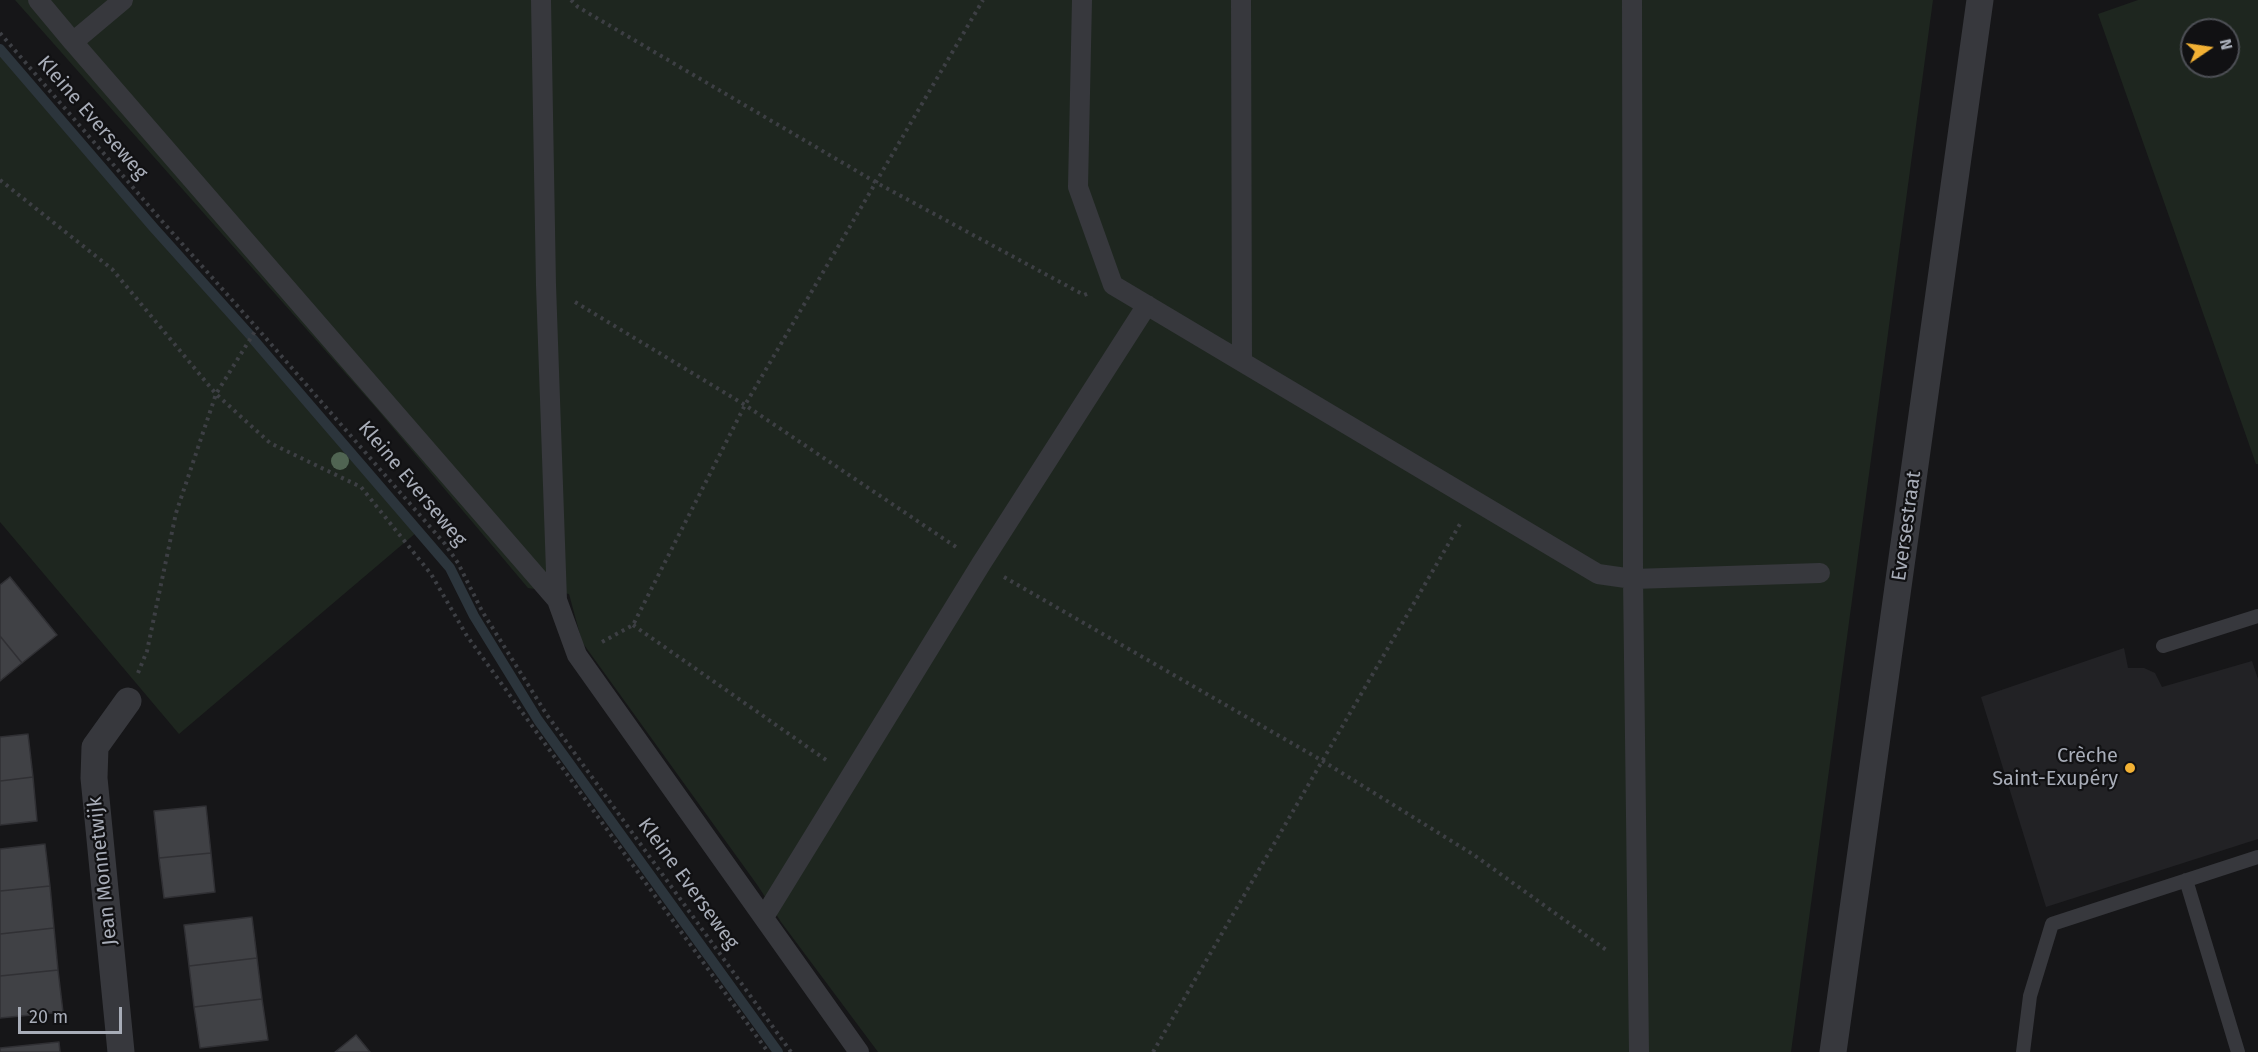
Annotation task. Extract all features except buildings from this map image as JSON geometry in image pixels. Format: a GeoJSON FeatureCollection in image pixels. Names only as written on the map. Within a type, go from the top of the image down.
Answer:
{"type":"FeatureCollection","features":[{"type":"Feature","properties":{"kind":"street"},"geometry":{"type":"LineString","coordinates":[[38,0],[557,600]]}},
{"type":"Feature","properties":{"kind":"street"},"geometry":{"type":"LineString","coordinates":[[74,42],[123,0]]}},
{"type":"Feature","properties":{"kind":"street"},"geometry":{"type":"LineString","coordinates":[[541,0],[546,285],[557,600],[577,656],[859,1052]]}},
{"type":"Feature","properties":{"kind":"street"},"geometry":{"type":"LineString","coordinates":[[1082,0],[1078,187],[1113,285],[1599,574],[1633,579],[1820,573]]}},
{"type":"Feature","properties":{"kind":"street"},"geometry":{"type":"LineString","coordinates":[[1241,0],[1242,361]]}},
{"type":"Feature","properties":{"kind":"street"},"geometry":{"type":"LineString","coordinates":[[1632,0],[1633,579],[1639,1052]]}},
{"type":"Feature","properties":{"kind":"street","name":"Eversestraat"},"geometry":{"type":"LineString","coordinates":[[1833,1052],[1980,0]]}},
{"type":"Feature","properties":{"kind":"street"},"geometry":{"type":"LineString","coordinates":[[764,917],[981,564],[1147,305]]}},
{"type":"Feature","properties":{"kind":"street","name":"Jean Monnetwijk"},"geometry":{"type":"LineString","coordinates":[[121,1052],[94,778],[95,747],[128,701]]}},
{"type":"Feature","properties":{"kind":"lane"},"geometry":{"type":"LineString","coordinates":[[2163,646],[2258,616]]}},
{"type":"Feature","properties":{"kind":"lane"},"geometry":{"type":"LineString","coordinates":[[2023,1052],[2030,996],[2052,924],[2258,857]]}},
{"type":"Feature","properties":{"kind":"lane"},"geometry":{"type":"LineString","coordinates":[[2186,880],[2238,1052]]}},
{"type":"Feature","properties":{"kind":"path"},"geometry":{"type":"LineString","coordinates":[[571,0],[578,7],[877,183],[1084,295],[1113,285]]}},
{"type":"Feature","properties":{"kind":"path"},"geometry":{"type":"LineString","coordinates":[[577,656],[633,625],[745,405],[983,0]]}},
{"type":"Feature","properties":{"kind":"path","name":"Kleine Everseweg"},"geometry":{"type":"LineString","coordinates":[[0,33],[160,220],[445,544],[458,563],[482,610],[547,715],[791,1052]]}},
{"type":"Feature","properties":{"kind":"path"},"geometry":{"type":"LineString","coordinates":[[0,180],[112,268],[216,394],[270,443],[361,487],[432,574],[467,636],[768,1052]]}},
{"type":"Feature","properties":{"kind":"path"},"geometry":{"type":"LineString","coordinates":[[546,285],[745,405],[981,564],[1321,760],[1474,855],[1639,973]]}},
{"type":"Feature","properties":{"kind":"path"},"geometry":{"type":"LineString","coordinates":[[128,701],[147,651],[176,513],[216,394],[257,328]]}},
{"type":"Feature","properties":{"kind":"path"},"geometry":{"type":"LineString","coordinates":[[1153,1052],[1474,499]]}},
{"type":"Feature","properties":{"kind":"path"},"geometry":{"type":"LineString","coordinates":[[633,625],[850,777]]}},
{"type":"Feature","properties":{"kind":"shaded area"},"geometry":{"type":"Polygon","coordinates":[[[15,0],[1933,0],[1791,1052],[878,1052],[781,922],[758,886],[582,642],[569,594],[528,588],[377,409],[15,0]]]}},
{"type":"Feature","properties":{"kind":"shaded area"},"geometry":{"type":"Polygon","coordinates":[[[2138,0],[2258,0],[2258,464],[2256,464],[2098,14],[2138,0]]]}},
{"type":"Feature","properties":{"kind":"shaded area"},"geometry":{"type":"Polygon","coordinates":[[[0,49],[253,339],[354,459],[358,456],[438,549],[452,567],[476,614],[540,719],[782,1052],[775,1052],[536,722],[471,617],[447,570],[417,532],[179,734],[0,522],[0,49]]]}},
{"type":"Feature","properties":{"kind":"shaded area","name":"Crèche Saint-Exupéry"},"geometry":{"type":"Polygon","coordinates":[[[2124,648],[2128,668],[2144,668],[2155,673],[2162,687],[2252,661],[2258,679],[2258,839],[2046,907],[1981,697],[2124,648]]]}},
{"type":"Feature","properties":{"kind":"waterway"},"geometry":{"type":"LineString","coordinates":[[0,49],[153,227],[250,335]]}},
{"type":"Feature","properties":{"kind":"waterway"},"geometry":{"type":"LineString","coordinates":[[253,339],[450,568],[474,616],[538,720],[778,1052]]}},
{"type":"Feature","properties":{"kind":"place","name":"Crèche Saint-Exupéry"},"geometry":{"type":"Point","coordinates":[2130,768]}}]}
